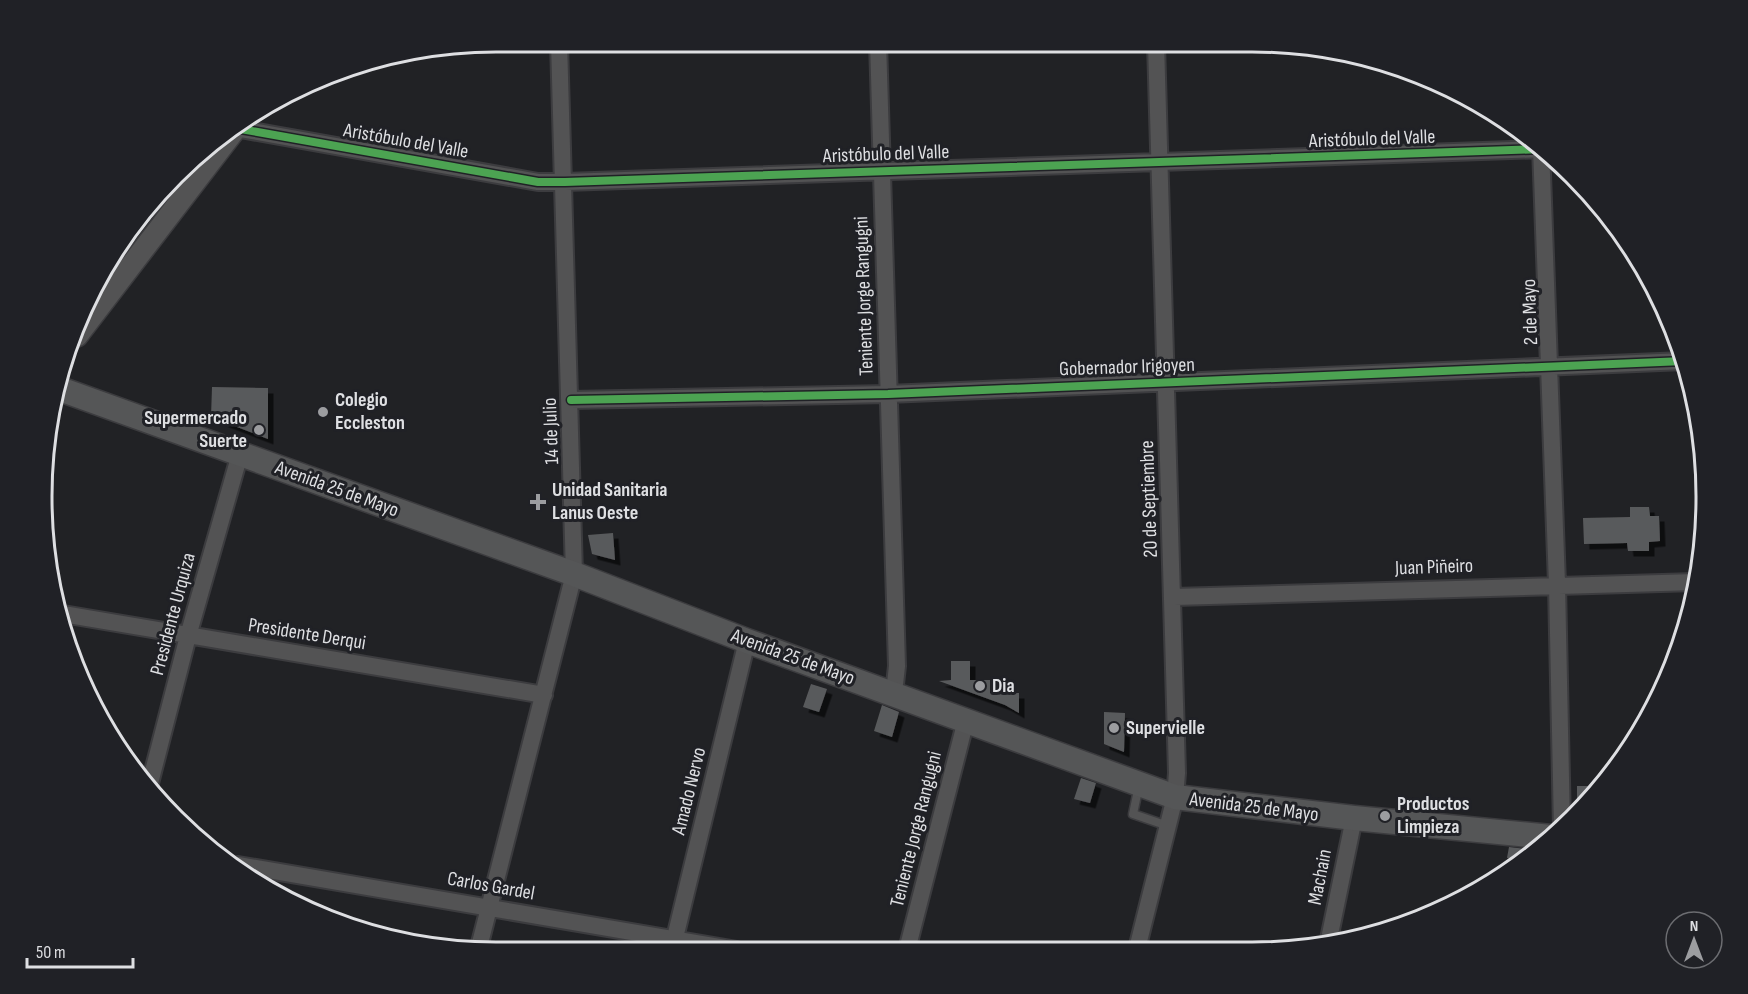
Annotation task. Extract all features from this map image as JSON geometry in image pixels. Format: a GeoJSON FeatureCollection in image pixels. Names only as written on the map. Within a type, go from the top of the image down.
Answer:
{"type":"FeatureCollection","features":[{"type":"Feature","properties":{"kind":"main road","name":"Avenida 25 de Mayo"},"geometry":{"type":"LineString","coordinates":[[66,391],[574,574],[747,641],[1175,797],[1354,818],[1538,836]]}},
{"type":"Feature","properties":{"kind":"street","name":"14 de Julio"},"geometry":{"type":"LineString","coordinates":[[480,941],[574,574],[560,52]]}},
{"type":"Feature","properties":{"kind":"street","name":"Teniente Jorge Rangugni"},"geometry":{"type":"LineString","coordinates":[[878,52],[897,666],[894,693]]}},
{"type":"Feature","properties":{"kind":"street","name":"20 de Septiembre"},"geometry":{"type":"LineString","coordinates":[[1139,942],[1175,797],[1174,597],[1156,52]]}},
{"type":"Feature","properties":{"kind":"street","name":"Aristóbulo del Valle"},"geometry":{"type":"LineString","coordinates":[[246,130],[538,182],[1528,149]]}},
{"type":"Feature","properties":{"kind":"street"},"geometry":{"type":"LineString","coordinates":[[89,320],[219,150]]}},
{"type":"Feature","properties":{"kind":"street","name":"2 de Mayo"},"geometry":{"type":"LineString","coordinates":[[1542,162],[1557,584],[1562,814]]}},
{"type":"Feature","properties":{"kind":"street","name":"Gobernador Irigoyen"},"geometry":{"type":"LineString","coordinates":[[571,400],[888,394],[1674,361]]}},
{"type":"Feature","properties":{"kind":"street","name":"Presidente Urquiza"},"geometry":{"type":"LineString","coordinates":[[152,777],[188,636],[240,454]]}},
{"type":"Feature","properties":{"kind":"street","name":"Juan Piñeiro"},"geometry":{"type":"LineString","coordinates":[[1174,597],[1557,584],[1687,582]]}},
{"type":"Feature","properties":{"kind":"street","name":"Presidente Derqui"},"geometry":{"type":"LineString","coordinates":[[69,615],[544,695]]}},
{"type":"Feature","properties":{"kind":"street","name":"Amado Nervo"},"geometry":{"type":"LineString","coordinates":[[674,942],[747,641]]}},
{"type":"Feature","properties":{"kind":"street","name":"Teniente Jorge Rangugni"},"geometry":{"type":"LineString","coordinates":[[909,942],[966,720]]}},
{"type":"Feature","properties":{"kind":"street","name":"Machain"},"geometry":{"type":"LineString","coordinates":[[1330,934],[1354,818]]}},
{"type":"Feature","properties":{"kind":"street","name":"Carlos Gardel"},"geometry":{"type":"LineString","coordinates":[[250,867],[489,907],[658,942]]}},
{"type":"Feature","properties":{"kind":"lane"},"geometry":{"type":"LineString","coordinates":[[1139,785],[1133,814],[1168,826]]}},
{"type":"Feature","properties":{"kind":"building"},"geometry":{"type":"Polygon","coordinates":[[[212,387],[268,388],[268,439],[211,417],[212,387]]]}},
{"type":"Feature","properties":{"kind":"building"},"geometry":{"type":"Polygon","coordinates":[[[1630,507],[1649,507],[1650,516],[1659,516],[1660,541],[1649,542],[1649,551],[1628,551],[1627,543],[1584,544],[1583,518],[1630,517],[1630,507]]]}},
{"type":"Feature","properties":{"kind":"building"},"geometry":{"type":"Polygon","coordinates":[[[613,533],[615,560],[592,554],[588,535],[613,533]]]}},
{"type":"Feature","properties":{"kind":"building"},"geometry":{"type":"Polygon","coordinates":[[[951,661],[970,661],[970,680],[990,680],[990,693],[1019,693],[1019,713],[1005,705],[939,681],[951,680],[951,661]]]}},
{"type":"Feature","properties":{"kind":"building"},"geometry":{"type":"Polygon","coordinates":[[[811,684],[827,689],[819,712],[803,707],[811,684]]]}},
{"type":"Feature","properties":{"kind":"building"},"geometry":{"type":"Polygon","coordinates":[[[882,705],[899,712],[892,737],[874,731],[882,705]]]}},
{"type":"Feature","properties":{"kind":"building","name":"Supervielle"},"geometry":{"type":"Polygon","coordinates":[[[1104,712],[1125,713],[1124,752],[1104,744],[1104,712]]]}},
{"type":"Feature","properties":{"kind":"building"},"geometry":{"type":"Polygon","coordinates":[[[1081,778],[1096,783],[1090,803],[1074,799],[1081,778]]]}},
{"type":"Feature","properties":{"kind":"building"},"geometry":{"type":"Polygon","coordinates":[[[1577,786],[1588,786],[1585,790],[1577,798],[1577,786]]]}},
{"type":"Feature","properties":{"kind":"building"},"geometry":{"type":"Polygon","coordinates":[[[1509,847],[1524,849],[1510,859],[1507,858],[1509,847]]]}},
{"type":"Feature","properties":{"kind":"cycle path"},"geometry":{"type":"LineString","coordinates":[[246,130],[538,182],[1528,149]]}},
{"type":"Feature","properties":{"kind":"cycle path"},"geometry":{"type":"LineString","coordinates":[[571,400],[888,394],[1674,361]]}},
{"type":"Feature","properties":{"kind":"place","name":"Colegio Eccleston"},"geometry":{"type":"Point","coordinates":[323,412]}},
{"type":"Feature","properties":{"kind":"place","name":"Supermercado Suerte"},"geometry":{"type":"Point","coordinates":[259,430]}},
{"type":"Feature","properties":{"kind":"place","name":"Unidad Sanitaria Lanus Oeste"},"geometry":{"type":"Point","coordinates":[538,502]}},
{"type":"Feature","properties":{"kind":"place","name":"Dia"},"geometry":{"type":"Point","coordinates":[980,686]}},
{"type":"Feature","properties":{"kind":"place","name":"Supervielle"},"geometry":{"type":"Point","coordinates":[1114,728]}},
{"type":"Feature","properties":{"kind":"place","name":"Productos Limpieza"},"geometry":{"type":"Point","coordinates":[1385,816]}}]}
